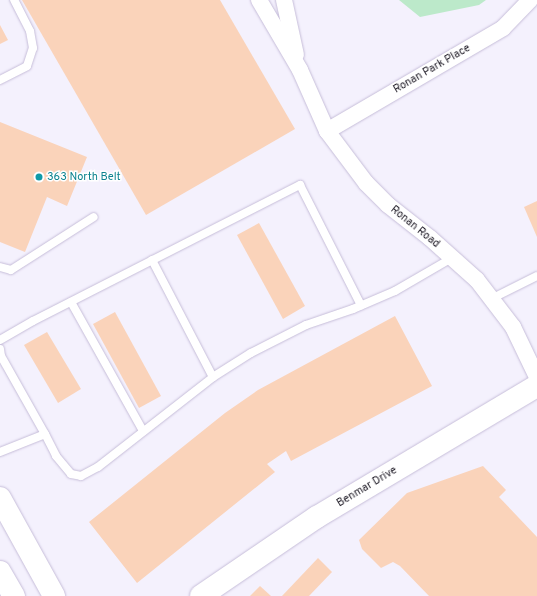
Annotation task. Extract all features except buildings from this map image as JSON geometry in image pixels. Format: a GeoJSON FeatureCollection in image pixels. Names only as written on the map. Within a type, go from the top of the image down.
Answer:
{"type":"FeatureCollection","features":[{"type":"Feature","properties":{"kind":"street","name":"Ronan Road"},"geometry":{"type":"LineString","coordinates":[[259,0],[300,70],[327,131],[366,182],[388,205],[477,280],[512,327],[537,377]]}},
{"type":"Feature","properties":{"kind":"street","name":"Ronan Road"},"geometry":{"type":"LineString","coordinates":[[284,0],[300,70]]}},
{"type":"Feature","properties":{"kind":"street","name":"Ronan Park Place"},"geometry":{"type":"LineString","coordinates":[[327,131],[502,28],[530,0]]}},
{"type":"Feature","properties":{"kind":"street","name":"Benmar Drive"},"geometry":{"type":"LineString","coordinates":[[201,596],[317,516],[537,386]]}},
{"type":"Feature","properties":{"kind":"street"},"geometry":{"type":"LineString","coordinates":[[0,498],[54,596]]}},
{"type":"Feature","properties":{"kind":"street"},"geometry":{"type":"LineString","coordinates":[[0,572],[14,596]]}},
{"type":"Feature","properties":{"kind":"lane"},"geometry":{"type":"LineString","coordinates":[[0,80],[27,66],[33,48],[30,31],[14,0]]}},
{"type":"Feature","properties":{"kind":"lane"},"geometry":{"type":"LineString","coordinates":[[0,340],[152,260],[300,185],[361,305]]}},
{"type":"Feature","properties":{"kind":"lane"},"geometry":{"type":"LineString","coordinates":[[0,267],[11,270],[94,216]]}},
{"type":"Feature","properties":{"kind":"lane"},"geometry":{"type":"LineString","coordinates":[[0,349],[1,356],[56,456],[71,474],[81,476],[98,467],[212,377],[251,353],[306,325],[395,291],[452,258]]}},
{"type":"Feature","properties":{"kind":"lane"},"geometry":{"type":"LineString","coordinates":[[152,260],[212,377]]}},
{"type":"Feature","properties":{"kind":"lane"},"geometry":{"type":"LineString","coordinates":[[491,299],[537,276]]}},
{"type":"Feature","properties":{"kind":"lane"},"geometry":{"type":"LineString","coordinates":[[71,302],[143,431]]}},
{"type":"Feature","properties":{"kind":"lane"},"geometry":{"type":"LineString","coordinates":[[0,452],[45,434]]}},
{"type":"Feature","properties":{"kind":"green space"},"geometry":{"type":"Polygon","coordinates":[[[399,0],[486,0],[479,5],[420,17],[399,0]]]}},
{"type":"Feature","properties":{"kind":"place","name":"363 North Belt"},"geometry":{"type":"Point","coordinates":[39,177]}}]}
